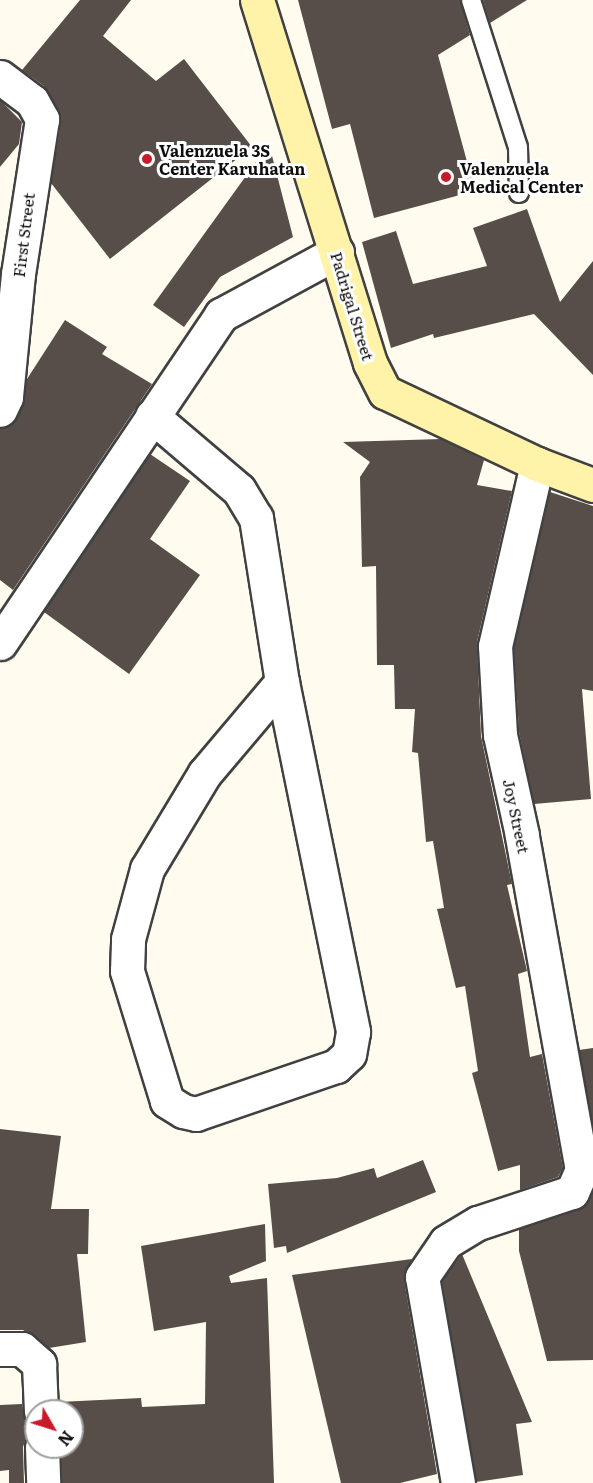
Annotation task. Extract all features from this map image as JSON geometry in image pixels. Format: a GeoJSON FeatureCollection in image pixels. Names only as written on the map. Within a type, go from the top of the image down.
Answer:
{"type":"FeatureCollection","features":[{"type":"Feature","properties":{"kind":"street","name":"Padrigal Street"},"geometry":{"type":"LineString","coordinates":[[257,0],[370,363],[385,392],[537,464],[593,485]]}},
{"type":"Feature","properties":{"kind":"street","name":"First Street"},"geometry":{"type":"LineString","coordinates":[[0,77],[32,101],[42,119],[18,274],[6,397],[0,410]]}},
{"type":"Feature","properties":{"kind":"street"},"geometry":{"type":"LineString","coordinates":[[0,642],[221,315],[337,252]]}},
{"type":"Feature","properties":{"kind":"street"},"geometry":{"type":"LineString","coordinates":[[152,416],[239,490],[256,518],[282,682],[353,1032],[349,1054],[336,1066],[311,1077],[196,1114],[183,1111],[167,1101],[127,971],[128,939],[147,869],[205,773],[282,682]]}},
{"type":"Feature","properties":{"kind":"street","name":"Joy Street"},"geometry":{"type":"LineString","coordinates":[[458,1483],[422,1276],[446,1242],[478,1223],[572,1192],[582,1170],[522,836],[500,735],[495,646],[537,464]]}},
{"type":"Feature","properties":{"kind":"street"},"geometry":{"type":"LineString","coordinates":[[0,1348],[22,1349],[39,1364],[40,1399]]}},
{"type":"Feature","properties":{"kind":"street"},"geometry":{"type":"LineString","coordinates":[[42,1459],[43,1483]]}},
{"type":"Feature","properties":{"kind":"lane"},"geometry":{"type":"LineString","coordinates":[[471,0],[518,147],[519,193]]}},
{"type":"Feature","properties":{"kind":"building","name":"Valenzuela 3S Center Karuhatan"},"geometry":{"type":"Polygon","coordinates":[[[80,0],[131,0],[103,36],[156,81],[184,59],[252,147],[110,259],[51,183],[61,122],[59,111],[44,86],[22,70],[80,0]]]}},
{"type":"Feature","properties":{"kind":"building"},"geometry":{"type":"Polygon","coordinates":[[[298,0],[460,0],[470,35],[438,55],[475,191],[374,218],[350,124],[332,129],[298,0]]]}},
{"type":"Feature","properties":{"kind":"building"},"geometry":{"type":"Polygon","coordinates":[[[483,0],[527,0],[490,23],[483,0]]]}},
{"type":"Feature","properties":{"kind":"building"},"geometry":{"type":"Polygon","coordinates":[[[0,100],[22,122],[19,144],[0,167],[0,100]]]}},
{"type":"Feature","properties":{"kind":"building"},"geometry":{"type":"Polygon","coordinates":[[[269,144],[293,237],[220,277],[184,327],[153,305],[269,144]]]}},
{"type":"Feature","properties":{"kind":"building"},"geometry":{"type":"Polygon","coordinates":[[[527,209],[560,302],[593,261],[593,375],[534,314],[434,338],[433,334],[391,348],[362,242],[396,231],[413,284],[487,266],[473,228],[527,209]]]}},
{"type":"Feature","properties":{"kind":"building"},"geometry":{"type":"Polygon","coordinates":[[[65,320],[107,347],[102,354],[152,384],[13,590],[0,580],[0,428],[10,426],[17,418],[27,379],[65,320]]]}},
{"type":"Feature","properties":{"kind":"building"},"geometry":{"type":"Polygon","coordinates":[[[441,439],[484,460],[477,485],[512,491],[477,642],[481,736],[512,884],[507,885],[527,971],[518,974],[530,1057],[542,1054],[563,1168],[558,1177],[520,1190],[520,1165],[498,1171],[472,1073],[478,1071],[465,986],[456,988],[437,909],[444,908],[433,841],[426,842],[418,753],[412,752],[415,709],[395,709],[394,665],[377,665],[376,566],[362,567],[360,477],[370,462],[343,442],[441,439]]]}},
{"type":"Feature","properties":{"kind":"building"},"geometry":{"type":"Polygon","coordinates":[[[150,454],[190,481],[150,539],[200,575],[129,674],[44,612],[150,454]]]}},
{"type":"Feature","properties":{"kind":"building"},"geometry":{"type":"Polygon","coordinates":[[[550,492],[593,506],[593,691],[582,689],[591,799],[534,804],[519,732],[514,648],[550,492]]]}},
{"type":"Feature","properties":{"kind":"building"},"geometry":{"type":"Polygon","coordinates":[[[593,1048],[593,1125],[579,1050],[593,1048]]]}},
{"type":"Feature","properties":{"kind":"building"},"geometry":{"type":"Polygon","coordinates":[[[0,1129],[61,1136],[51,1209],[89,1209],[88,1254],[77,1254],[86,1342],[49,1348],[23,1330],[0,1330],[0,1129]]]}},
{"type":"Feature","properties":{"kind":"building"},"geometry":{"type":"Polygon","coordinates":[[[423,1160],[436,1192],[287,1253],[286,1246],[274,1248],[268,1184],[337,1178],[374,1168],[377,1178],[423,1160]]]}},
{"type":"Feature","properties":{"kind":"building"},"geometry":{"type":"Polygon","coordinates":[[[593,1191],[593,1360],[547,1361],[519,1251],[519,1229],[578,1210],[593,1191]]]}},
{"type":"Feature","properties":{"kind":"building"},"geometry":{"type":"Polygon","coordinates":[[[265,1224],[266,1261],[229,1276],[231,1283],[267,1278],[274,1483],[62,1483],[61,1459],[84,1459],[84,1401],[141,1398],[142,1407],[205,1404],[206,1322],[154,1331],[141,1246],[265,1224]]]}},
{"type":"Feature","properties":{"kind":"building"},"geometry":{"type":"Polygon","coordinates":[[[462,1254],[532,1422],[516,1424],[523,1475],[476,1482],[442,1281],[462,1254]]]}},
{"type":"Feature","properties":{"kind":"building"},"geometry":{"type":"Polygon","coordinates":[[[412,1259],[404,1280],[437,1474],[400,1483],[341,1483],[292,1275],[412,1259]]]}},
{"type":"Feature","properties":{"kind":"building"},"geometry":{"type":"Polygon","coordinates":[[[22,1404],[24,1483],[9,1483],[9,1470],[0,1471],[0,1405],[22,1404]]]}},
{"type":"Feature","properties":{"kind":"place","name":"Valenzuela 3S Center Karuhatan"},"geometry":{"type":"Point","coordinates":[147,159]}},
{"type":"Feature","properties":{"kind":"place","name":"Valenzuela Medical Center"},"geometry":{"type":"Point","coordinates":[446,177]}}]}
